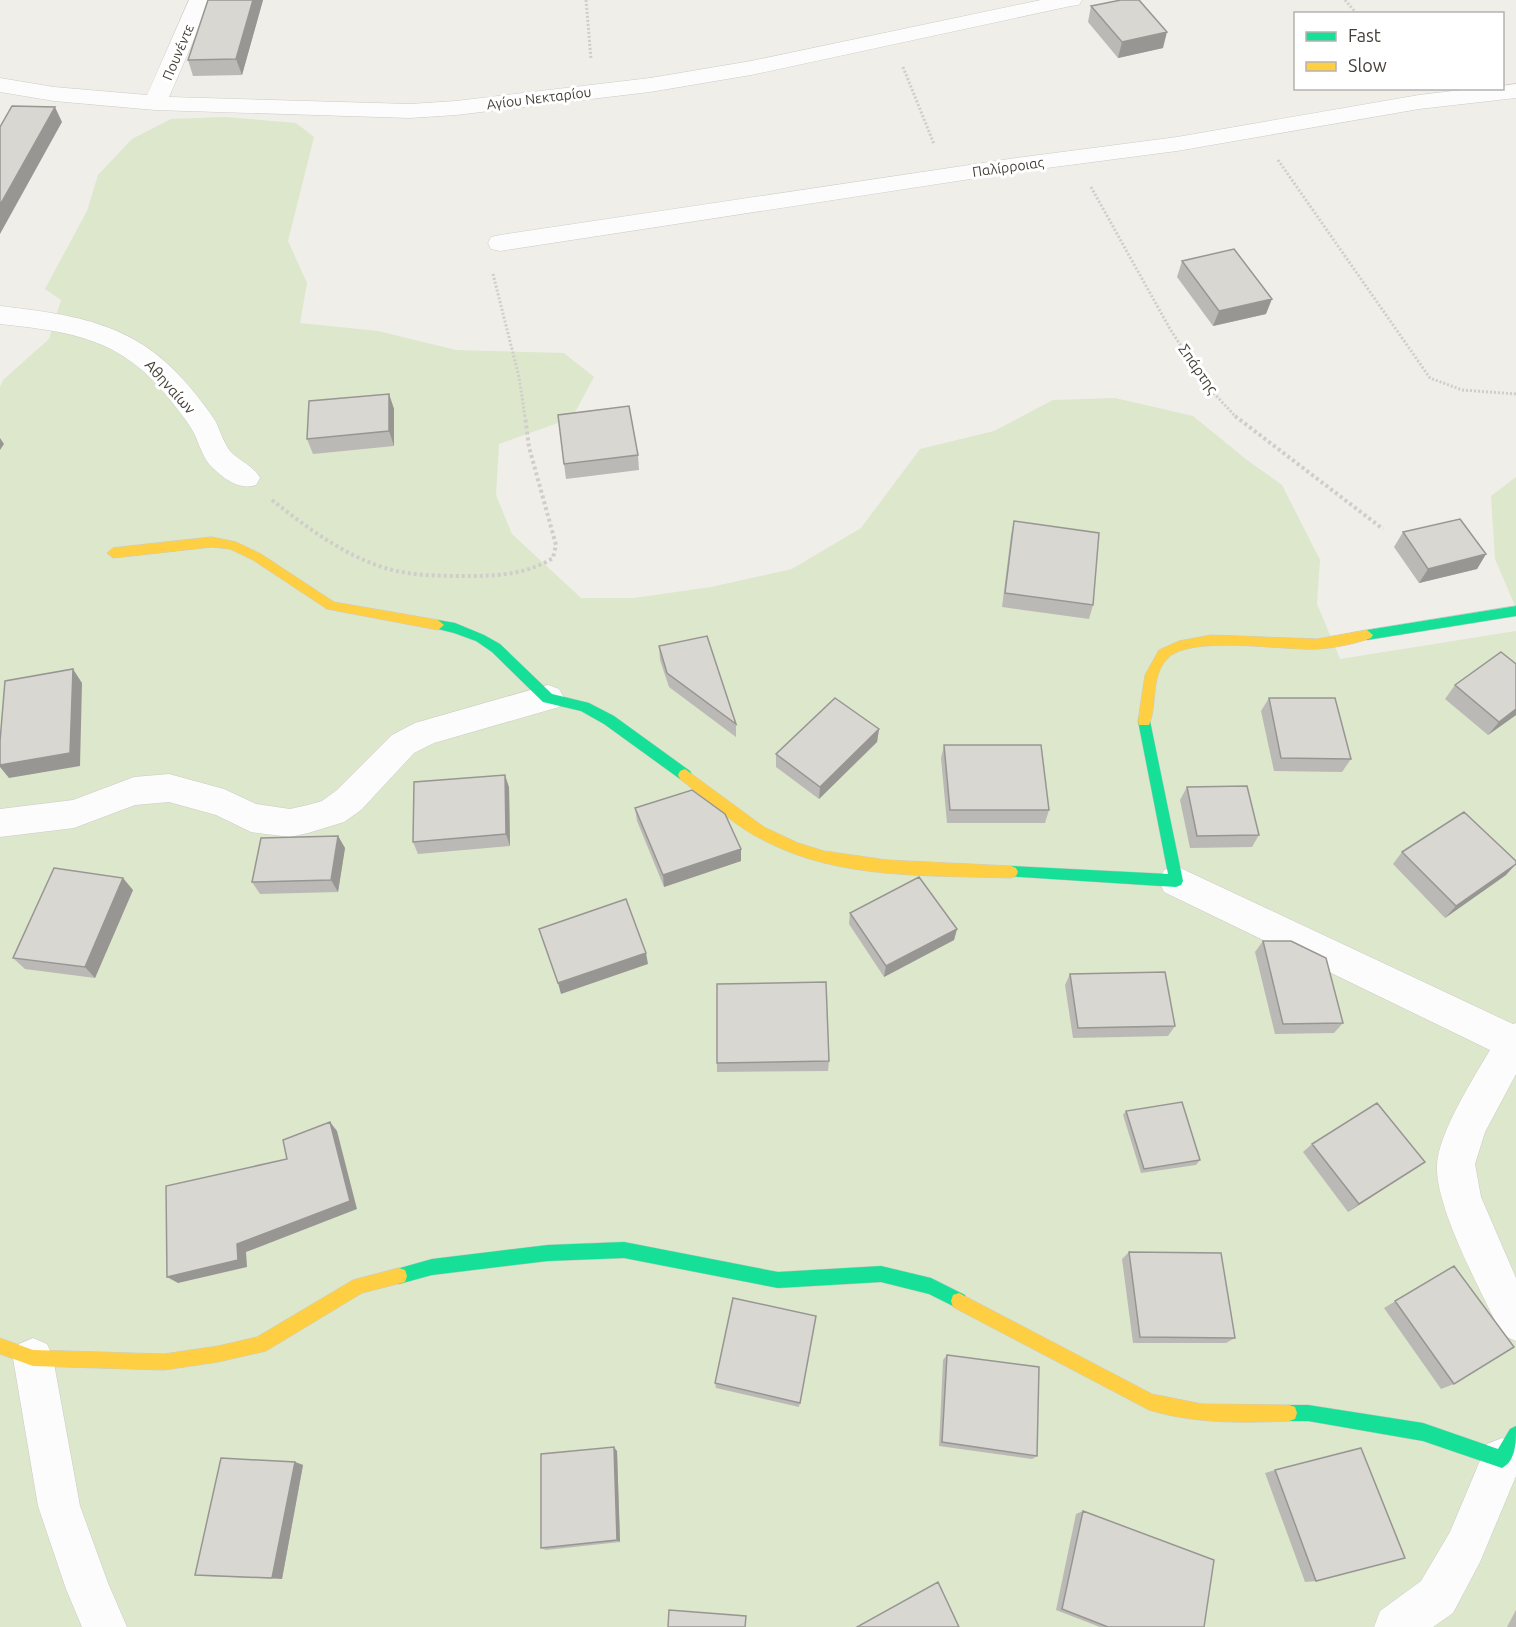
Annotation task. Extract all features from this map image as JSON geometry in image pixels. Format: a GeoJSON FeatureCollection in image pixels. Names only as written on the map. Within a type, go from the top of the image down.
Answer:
{"type":"FeatureCollection","features":[{"type":"Feature","properties":{"kind":"street","name":"Πουνέντε"},"geometry":{"type":"LineString","coordinates":[[155,103],[200,0]]}},
{"type":"Feature","properties":{"kind":"street","name":"Αγίου Νεκταρίου"},"geometry":{"type":"LineString","coordinates":[[0,86],[54,94],[155,103],[410,111],[512,102],[751,68],[1071,0]]}},
{"type":"Feature","properties":{"kind":"street","name":"Παλίρροιας"},"geometry":{"type":"LineString","coordinates":[[500,243],[1177,144],[1419,102],[1516,91]]}},
{"type":"Feature","properties":{"kind":"street","name":"Αθηναίων"},"geometry":{"type":"LineString","coordinates":[[0,315],[61,322],[107,335],[150,361],[178,391],[203,424],[219,457],[246,478]]}},
{"type":"Feature","properties":{"kind":"street"},"geometry":{"type":"LineString","coordinates":[[113,553],[212,542],[232,545],[257,557],[331,606],[455,628],[480,638],[496,648],[548,698]]}},
{"type":"Feature","properties":{"kind":"street"},"geometry":{"type":"LineString","coordinates":[[1176,882],[1143,718],[1149,679],[1163,654],[1183,645],[1211,640],[1317,644],[1425,624],[1513,617]]}},
{"type":"Feature","properties":{"kind":"street"},"geometry":{"type":"LineString","coordinates":[[0,823],[74,814],[134,790],[169,788],[224,802],[251,818],[290,824],[332,812],[348,800],[403,744],[426,732],[548,698],[584,707],[609,720],[769,837],[806,852],[872,865],[1176,882],[1515,1042],[1464,1136],[1455,1164],[1460,1193],[1516,1321]]}},
{"type":"Feature","properties":{"kind":"street"},"geometry":{"type":"LineString","coordinates":[[105,1627],[88,1589],[59,1506],[16,1352],[164,1362],[218,1354],[260,1345],[359,1286],[391,1277],[432,1267],[548,1253],[624,1250],[778,1280],[881,1274],[931,1286],[1149,1402],[1176,1411],[1210,1414],[1308,1413],[1509,1447],[1465,1547],[1437,1597],[1396,1627]]}},
{"type":"Feature","properties":{"kind":"path"},"geometry":{"type":"LineString","coordinates":[[586,0],[591,38],[591,92]]}},
{"type":"Feature","properties":{"kind":"path"},"geometry":{"type":"LineString","coordinates":[[1345,0],[1355,12]]}},
{"type":"Feature","properties":{"kind":"path"},"geometry":{"type":"LineString","coordinates":[[896,37],[903,70],[948,176]]}},
{"type":"Feature","properties":{"kind":"path"},"geometry":{"type":"LineString","coordinates":[[1257,130],[1430,378],[1462,390],[1516,394]]}},
{"type":"Feature","properties":{"kind":"path","name":"Σπάρτης"},"geometry":{"type":"LineString","coordinates":[[1074,158],[1170,329],[1208,387],[1237,418],[1383,529]]}},
{"type":"Feature","properties":{"kind":"path"},"geometry":{"type":"LineString","coordinates":[[246,478],[301,524],[382,567],[432,574],[490,575],[531,570],[553,558],[556,545],[529,447],[519,377],[494,279],[493,253],[500,243]]}},
{"type":"Feature","properties":{"kind":"green space"},"geometry":{"type":"Polygon","coordinates":[[[225,117],[296,123],[314,137],[288,241],[307,283],[300,323],[378,331],[456,350],[564,353],[594,377],[572,418],[499,444],[496,495],[512,534],[581,598],[634,598],[711,587],[792,569],[861,528],[920,449],[994,431],[1053,400],[1115,398],[1193,416],[1282,485],[1320,560],[1317,604],[1340,659],[1516,631],[1516,1627],[0,1627],[0,387],[3,380],[49,339],[61,300],[45,289],[87,211],[98,175],[132,139],[171,119],[225,117]]]}},
{"type":"Feature","properties":{"kind":"green space"},"geometry":{"type":"Polygon","coordinates":[[[1516,477],[1516,608],[1495,559],[1491,496],[1516,477]]]}},
{"type":"Feature","properties":{"kind":"building"},"geometry":{"type":"Polygon","coordinates":[[[208,0],[253,0],[236,59],[188,60],[208,0]]]}},
{"type":"Feature","properties":{"kind":"building"},"geometry":{"type":"Polygon","coordinates":[[[1121,0],[1139,0],[1167,32],[1122,42],[1091,6],[1121,0]]]}},
{"type":"Feature","properties":{"kind":"building"},"geometry":{"type":"Polygon","coordinates":[[[12,106],[55,107],[0,205],[0,127],[12,106]]]}},
{"type":"Feature","properties":{"kind":"building"},"geometry":{"type":"Polygon","coordinates":[[[1234,249],[1272,299],[1219,311],[1182,261],[1234,249]]]}},
{"type":"Feature","properties":{"kind":"building"},"geometry":{"type":"Polygon","coordinates":[[[389,394],[389,431],[307,439],[309,401],[389,394]]]}},
{"type":"Feature","properties":{"kind":"building"},"geometry":{"type":"Polygon","coordinates":[[[629,406],[638,455],[564,464],[558,415],[629,406]]]}},
{"type":"Feature","properties":{"kind":"building"},"geometry":{"type":"Polygon","coordinates":[[[1460,519],[1486,554],[1428,569],[1403,532],[1460,519]]]}},
{"type":"Feature","properties":{"kind":"building"},"geometry":{"type":"Polygon","coordinates":[[[1014,521],[1099,533],[1093,605],[1005,593],[1014,521]]]}},
{"type":"Feature","properties":{"kind":"building"},"geometry":{"type":"Polygon","coordinates":[[[707,636],[736,724],[667,673],[659,646],[707,636]]]}},
{"type":"Feature","properties":{"kind":"building"},"geometry":{"type":"Polygon","coordinates":[[[1501,652],[1516,664],[1516,709],[1499,722],[1455,685],[1501,652]]]}},
{"type":"Feature","properties":{"kind":"building"},"geometry":{"type":"Polygon","coordinates":[[[73,669],[70,753],[0,765],[5,681],[73,669]]]}},
{"type":"Feature","properties":{"kind":"building"},"geometry":{"type":"Polygon","coordinates":[[[835,698],[879,729],[820,787],[776,754],[835,698]]]}},
{"type":"Feature","properties":{"kind":"building"},"geometry":{"type":"Polygon","coordinates":[[[1269,698],[1335,698],[1351,759],[1281,758],[1269,698]]]}},
{"type":"Feature","properties":{"kind":"building"},"geometry":{"type":"Polygon","coordinates":[[[944,745],[1041,745],[1049,810],[950,810],[944,745]]]}},
{"type":"Feature","properties":{"kind":"building"},"geometry":{"type":"Polygon","coordinates":[[[505,775],[506,834],[413,842],[414,782],[505,775]]]}},
{"type":"Feature","properties":{"kind":"building"},"geometry":{"type":"Polygon","coordinates":[[[1247,786],[1259,835],[1197,836],[1187,787],[1247,786]]]}},
{"type":"Feature","properties":{"kind":"building"},"geometry":{"type":"Polygon","coordinates":[[[692,790],[725,814],[741,849],[663,875],[635,808],[692,790]]]}},
{"type":"Feature","properties":{"kind":"building"},"geometry":{"type":"Polygon","coordinates":[[[1464,812],[1516,861],[1516,864],[1456,906],[1402,852],[1464,812]]]}},
{"type":"Feature","properties":{"kind":"building"},"geometry":{"type":"Polygon","coordinates":[[[338,836],[331,880],[252,882],[261,838],[338,836]]]}},
{"type":"Feature","properties":{"kind":"building"},"geometry":{"type":"Polygon","coordinates":[[[54,868],[123,878],[85,967],[13,958],[54,868]]]}},
{"type":"Feature","properties":{"kind":"building"},"geometry":{"type":"Polygon","coordinates":[[[919,877],[957,929],[886,966],[850,913],[919,877]]]}},
{"type":"Feature","properties":{"kind":"building"},"geometry":{"type":"Polygon","coordinates":[[[626,899],[646,953],[558,983],[539,929],[626,899]]]}},
{"type":"Feature","properties":{"kind":"building"},"geometry":{"type":"Polygon","coordinates":[[[1263,941],[1291,941],[1326,958],[1343,1023],[1283,1024],[1263,941]]]}},
{"type":"Feature","properties":{"kind":"building"},"geometry":{"type":"Polygon","coordinates":[[[1165,972],[1175,1026],[1078,1028],[1070,974],[1165,972]]]}},
{"type":"Feature","properties":{"kind":"building"},"geometry":{"type":"Polygon","coordinates":[[[826,982],[829,1061],[717,1063],[717,984],[826,982]]]}},
{"type":"Feature","properties":{"kind":"building"},"geometry":{"type":"Polygon","coordinates":[[[1182,1102],[1200,1160],[1144,1169],[1126,1111],[1182,1102]]]}},
{"type":"Feature","properties":{"kind":"building"},"geometry":{"type":"Polygon","coordinates":[[[1377,1103],[1425,1162],[1359,1204],[1312,1144],[1377,1103]]]}},
{"type":"Feature","properties":{"kind":"building"},"geometry":{"type":"Polygon","coordinates":[[[330,1122],[350,1201],[237,1244],[238,1260],[167,1277],[166,1186],[287,1159],[283,1140],[330,1122]]]}},
{"type":"Feature","properties":{"kind":"building"},"geometry":{"type":"Polygon","coordinates":[[[1129,1252],[1221,1253],[1235,1338],[1140,1337],[1129,1252]]]}},
{"type":"Feature","properties":{"kind":"building"},"geometry":{"type":"Polygon","coordinates":[[[1454,1266],[1514,1347],[1454,1384],[1395,1301],[1454,1266]]]}},
{"type":"Feature","properties":{"kind":"building"},"geometry":{"type":"Polygon","coordinates":[[[733,1298],[816,1316],[800,1403],[715,1383],[733,1298]]]}},
{"type":"Feature","properties":{"kind":"building"},"geometry":{"type":"Polygon","coordinates":[[[947,1355],[1039,1367],[1037,1456],[942,1442],[947,1355]]]}},
{"type":"Feature","properties":{"kind":"building"},"geometry":{"type":"Polygon","coordinates":[[[614,1447],[617,1540],[541,1548],[541,1454],[614,1447]]]}},
{"type":"Feature","properties":{"kind":"building"},"geometry":{"type":"Polygon","coordinates":[[[1361,1448],[1405,1558],[1316,1581],[1275,1470],[1361,1448]]]}},
{"type":"Feature","properties":{"kind":"building"},"geometry":{"type":"Polygon","coordinates":[[[221,1458],[295,1462],[272,1578],[195,1575],[221,1458]]]}},
{"type":"Feature","properties":{"kind":"building"},"geometry":{"type":"Polygon","coordinates":[[[1083,1511],[1214,1560],[1204,1627],[1108,1627],[1062,1609],[1083,1511]]]}},
{"type":"Feature","properties":{"kind":"building"},"geometry":{"type":"Polygon","coordinates":[[[938,1582],[959,1627],[857,1627],[938,1582]]]}},
{"type":"Feature","properties":{"kind":"building"},"geometry":{"type":"Polygon","coordinates":[[[669,1610],[746,1616],[745,1627],[668,1627],[669,1610]]]}},
{"type":"Feature","properties":{"kind":"traffic: fast"},"geometry":{"type":"LineString","coordinates":[[1367,635],[1516,611]]}},
{"type":"Feature","properties":{"kind":"traffic: fast"},"geometry":{"type":"LineString","coordinates":[[438,625],[455,628],[480,638],[496,648],[548,698],[584,707],[609,720],[685,775]]}},
{"type":"Feature","properties":{"kind":"traffic: fast"},"geometry":{"type":"LineString","coordinates":[[1011,872],[1176,881],[1144,721]]}},
{"type":"Feature","properties":{"kind":"traffic: fast"},"geometry":{"type":"LineString","coordinates":[[399,1276],[432,1267],[548,1253],[624,1250],[778,1280],[881,1274],[931,1286],[959,1301]]}},
{"type":"Feature","properties":{"kind":"traffic: fast"},"geometry":{"type":"LineString","coordinates":[[1289,1413],[1308,1413],[1423,1432],[1502,1459],[1516,1435]]}},
{"type":"Feature","properties":{"kind":"traffic: slow"},"geometry":{"type":"LineString","coordinates":[[113,553],[212,542],[232,545],[257,557],[331,606],[438,625]]}},
{"type":"Feature","properties":{"kind":"traffic: slow"},"geometry":{"type":"LineString","coordinates":[[1144,721],[1149,679],[1163,654],[1183,645],[1211,640],[1317,644],[1367,635]]}},
{"type":"Feature","properties":{"kind":"traffic: slow"},"geometry":{"type":"LineString","coordinates":[[685,775],[748,824],[795,849],[855,863],[920,869],[1011,872]]}},
{"type":"Feature","properties":{"kind":"traffic: slow"},"geometry":{"type":"LineString","coordinates":[[0,1346],[33,1358],[164,1362],[218,1354],[260,1345],[359,1286],[399,1276]]}},
{"type":"Feature","properties":{"kind":"traffic: slow"},"geometry":{"type":"LineString","coordinates":[[959,1301],[1149,1402],[1202,1413],[1289,1413]]}}]}
